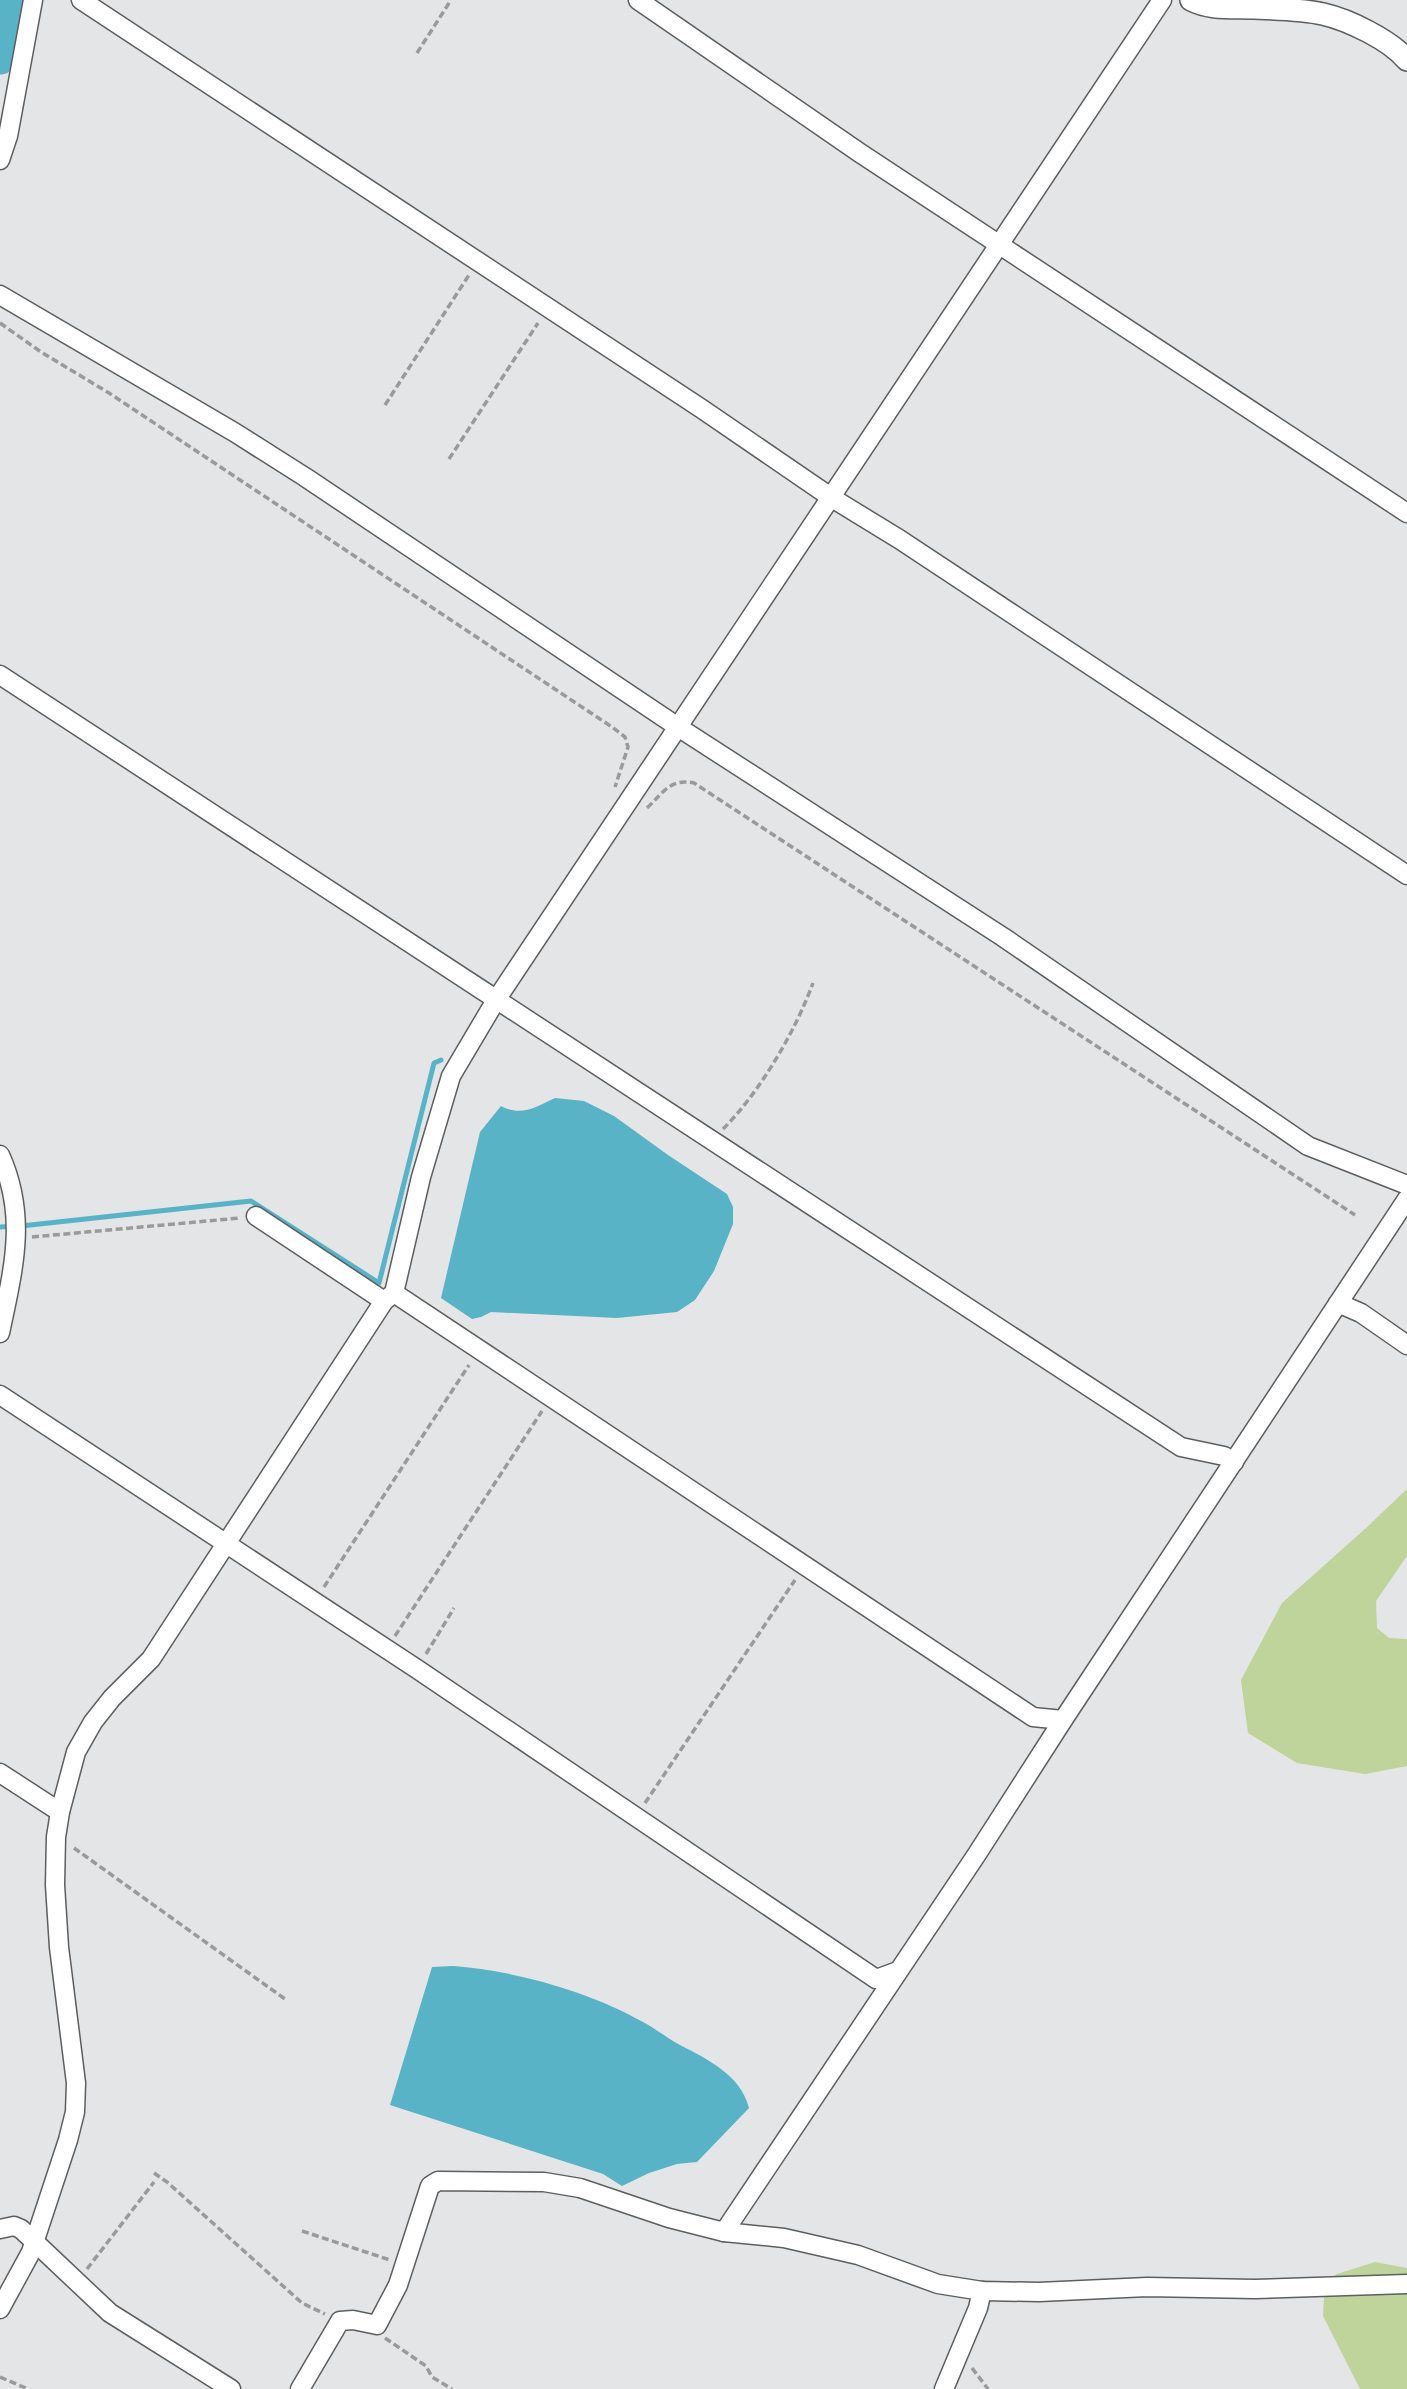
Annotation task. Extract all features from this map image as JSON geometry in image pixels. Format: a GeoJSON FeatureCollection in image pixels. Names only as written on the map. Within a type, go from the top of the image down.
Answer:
{"type":"FeatureCollection","features":[{"type":"Feature","properties":{"kind":"street"},"geometry":{"type":"LineString","coordinates":[[0,160],[10,124],[33,0]]}},
{"type":"Feature","properties":{"kind":"street"},"geometry":{"type":"LineString","coordinates":[[81,0],[1407,875]]}},
{"type":"Feature","properties":{"kind":"street"},"geometry":{"type":"LineString","coordinates":[[638,0],[998,245],[1407,513]]}},
{"type":"Feature","properties":{"kind":"street"},"geometry":{"type":"LineString","coordinates":[[0,2309],[34,2240],[75,2112],[76,2083],[59,1947],[55,1885],[60,1812],[76,1752],[111,1698],[151,1659],[389,1297],[451,1076],[496,1000],[1162,0]]}},
{"type":"Feature","properties":{"kind":"street"},"geometry":{"type":"LineString","coordinates":[[1191,0],[1203,6],[1266,8],[1323,14],[1363,29],[1401,53],[1407,60]]}},
{"type":"Feature","properties":{"kind":"street"},"geometry":{"type":"LineString","coordinates":[[0,295],[295,470],[678,727],[1003,937],[1308,1146],[1407,1185]]}},
{"type":"Feature","properties":{"kind":"street"},"geometry":{"type":"LineString","coordinates":[[0,675],[1181,1447],[1224,1456],[1234,1462]]}},
{"type":"Feature","properties":{"kind":"street"},"geometry":{"type":"LineString","coordinates":[[0,1155],[16,1204],[16,1258],[0,1334]]}},
{"type":"Feature","properties":{"kind":"street"},"geometry":{"type":"LineString","coordinates":[[724,2232],[977,1854],[1407,1199]]}},
{"type":"Feature","properties":{"kind":"street"},"geometry":{"type":"LineString","coordinates":[[256,1216],[480,1349],[1033,1717],[1063,1720]]}},
{"type":"Feature","properties":{"kind":"street"},"geometry":{"type":"LineString","coordinates":[[1338,1303],[1361,1313],[1407,1345]]}},
{"type":"Feature","properties":{"kind":"street"},"geometry":{"type":"LineString","coordinates":[[0,1395],[386,1649],[876,1979],[898,1971]]}},
{"type":"Feature","properties":{"kind":"street"},"geometry":{"type":"LineString","coordinates":[[0,1773],[60,1812]]}},
{"type":"Feature","properties":{"kind":"street"},"geometry":{"type":"LineString","coordinates":[[300,2389],[340,2321],[353,2320],[377,2325],[398,2285],[430,2186],[438,2181],[544,2182],[580,2188],[669,2218],[724,2232],[784,2238],[858,2255],[938,2284],[982,2291],[1039,2292],[1147,2287],[1255,2289],[1407,2284]]}},
{"type":"Feature","properties":{"kind":"street"},"geometry":{"type":"LineString","coordinates":[[0,2229],[14,2226],[34,2240],[110,2313],[231,2389]]}},
{"type":"Feature","properties":{"kind":"street"},"geometry":{"type":"LineString","coordinates":[[944,2389],[978,2308],[982,2291]]}},
{"type":"Feature","properties":{"kind":"path"},"geometry":{"type":"LineString","coordinates":[[417,53],[451,0]]}},
{"type":"Feature","properties":{"kind":"path"},"geometry":{"type":"LineString","coordinates":[[385,405],[478,262]]}},
{"type":"Feature","properties":{"kind":"path"},"geometry":{"type":"LineString","coordinates":[[449,459],[548,308]]}},
{"type":"Feature","properties":{"kind":"path"},"geometry":{"type":"LineString","coordinates":[[0,323],[41,352],[121,400],[612,727],[625,737],[628,747],[615,787]]}},
{"type":"Feature","properties":{"kind":"path"},"geometry":{"type":"LineString","coordinates":[[643,812],[671,785],[680,780],[694,783],[1354,1215]]}},
{"type":"Feature","properties":{"kind":"path"},"geometry":{"type":"LineString","coordinates":[[711,1140],[737,1115],[752,1095],[789,1036],[813,983]]}},
{"type":"Feature","properties":{"kind":"path"},"geometry":{"type":"LineString","coordinates":[[16,1238],[256,1216]]}},
{"type":"Feature","properties":{"kind":"path"},"geometry":{"type":"LineString","coordinates":[[314,1602],[480,1349]]}},
{"type":"Feature","properties":{"kind":"path"},"geometry":{"type":"LineString","coordinates":[[386,1649],[551,1398]]}},
{"type":"Feature","properties":{"kind":"path"},"geometry":{"type":"LineString","coordinates":[[636,1817],[805,1565]]}},
{"type":"Feature","properties":{"kind":"path"},"geometry":{"type":"LineString","coordinates":[[417,1670],[454,1608]]}},
{"type":"Feature","properties":{"kind":"path"},"geometry":{"type":"LineString","coordinates":[[56,1842],[72,1847],[285,1999]]}},
{"type":"Feature","properties":{"kind":"path"},"geometry":{"type":"LineString","coordinates":[[154,2173],[302,2303],[340,2321]]}},
{"type":"Feature","properties":{"kind":"path"},"geometry":{"type":"LineString","coordinates":[[76,2281],[91,2266],[154,2182]]}},
{"type":"Feature","properties":{"kind":"path"},"geometry":{"type":"LineString","coordinates":[[302,2231],[404,2265]]}},
{"type":"Feature","properties":{"kind":"path"},"geometry":{"type":"LineString","coordinates":[[377,2325],[381,2335],[426,2366],[432,2377],[452,2389]]}},
{"type":"Feature","properties":{"kind":"path"},"geometry":{"type":"LineString","coordinates":[[959,2355],[988,2389]]}},
{"type":"Feature","properties":{"kind":"path"},"geometry":{"type":"LineString","coordinates":[[0,2377],[28,2389]]}},
{"type":"Feature","properties":{"kind":"green space"},"geometry":{"type":"Polygon","coordinates":[[[1407,1489],[1407,1556],[1376,1601],[1377,1628],[1389,1638],[1407,1639],[1407,1766],[1365,1774],[1297,1763],[1248,1733],[1241,1680],[1282,1603],[1407,1489]]]}},
{"type":"Feature","properties":{"kind":"green space"},"geometry":{"type":"Polygon","coordinates":[[[1375,2262],[1407,2268],[1407,2389],[1360,2389],[1323,2316],[1325,2281],[1337,2274],[1375,2262]]]}},
{"type":"Feature","properties":{"kind":"water"},"geometry":{"type":"Polygon","coordinates":[[[555,1098],[584,1101],[614,1116],[727,1194],[733,1207],[733,1224],[714,1271],[695,1300],[677,1312],[617,1318],[491,1312],[472,1319],[441,1298],[480,1132],[501,1106],[522,1111],[555,1098]]]}},
{"type":"Feature","properties":{"kind":"water"},"geometry":{"type":"Polygon","coordinates":[[[453,1966],[501,1972],[551,1984],[622,2011],[722,2069],[739,2086],[749,2108],[697,2162],[677,2164],[622,2186],[603,2174],[390,2105],[432,1967],[453,1966]]]}},
{"type":"Feature","properties":{"kind":"waterway"},"geometry":{"type":"LineString","coordinates":[[0,58],[8,0]]}},
{"type":"Feature","properties":{"kind":"waterway"},"geometry":{"type":"LineString","coordinates":[[0,1227],[251,1201],[379,1283],[434,1063],[441,1060]]}}]}
